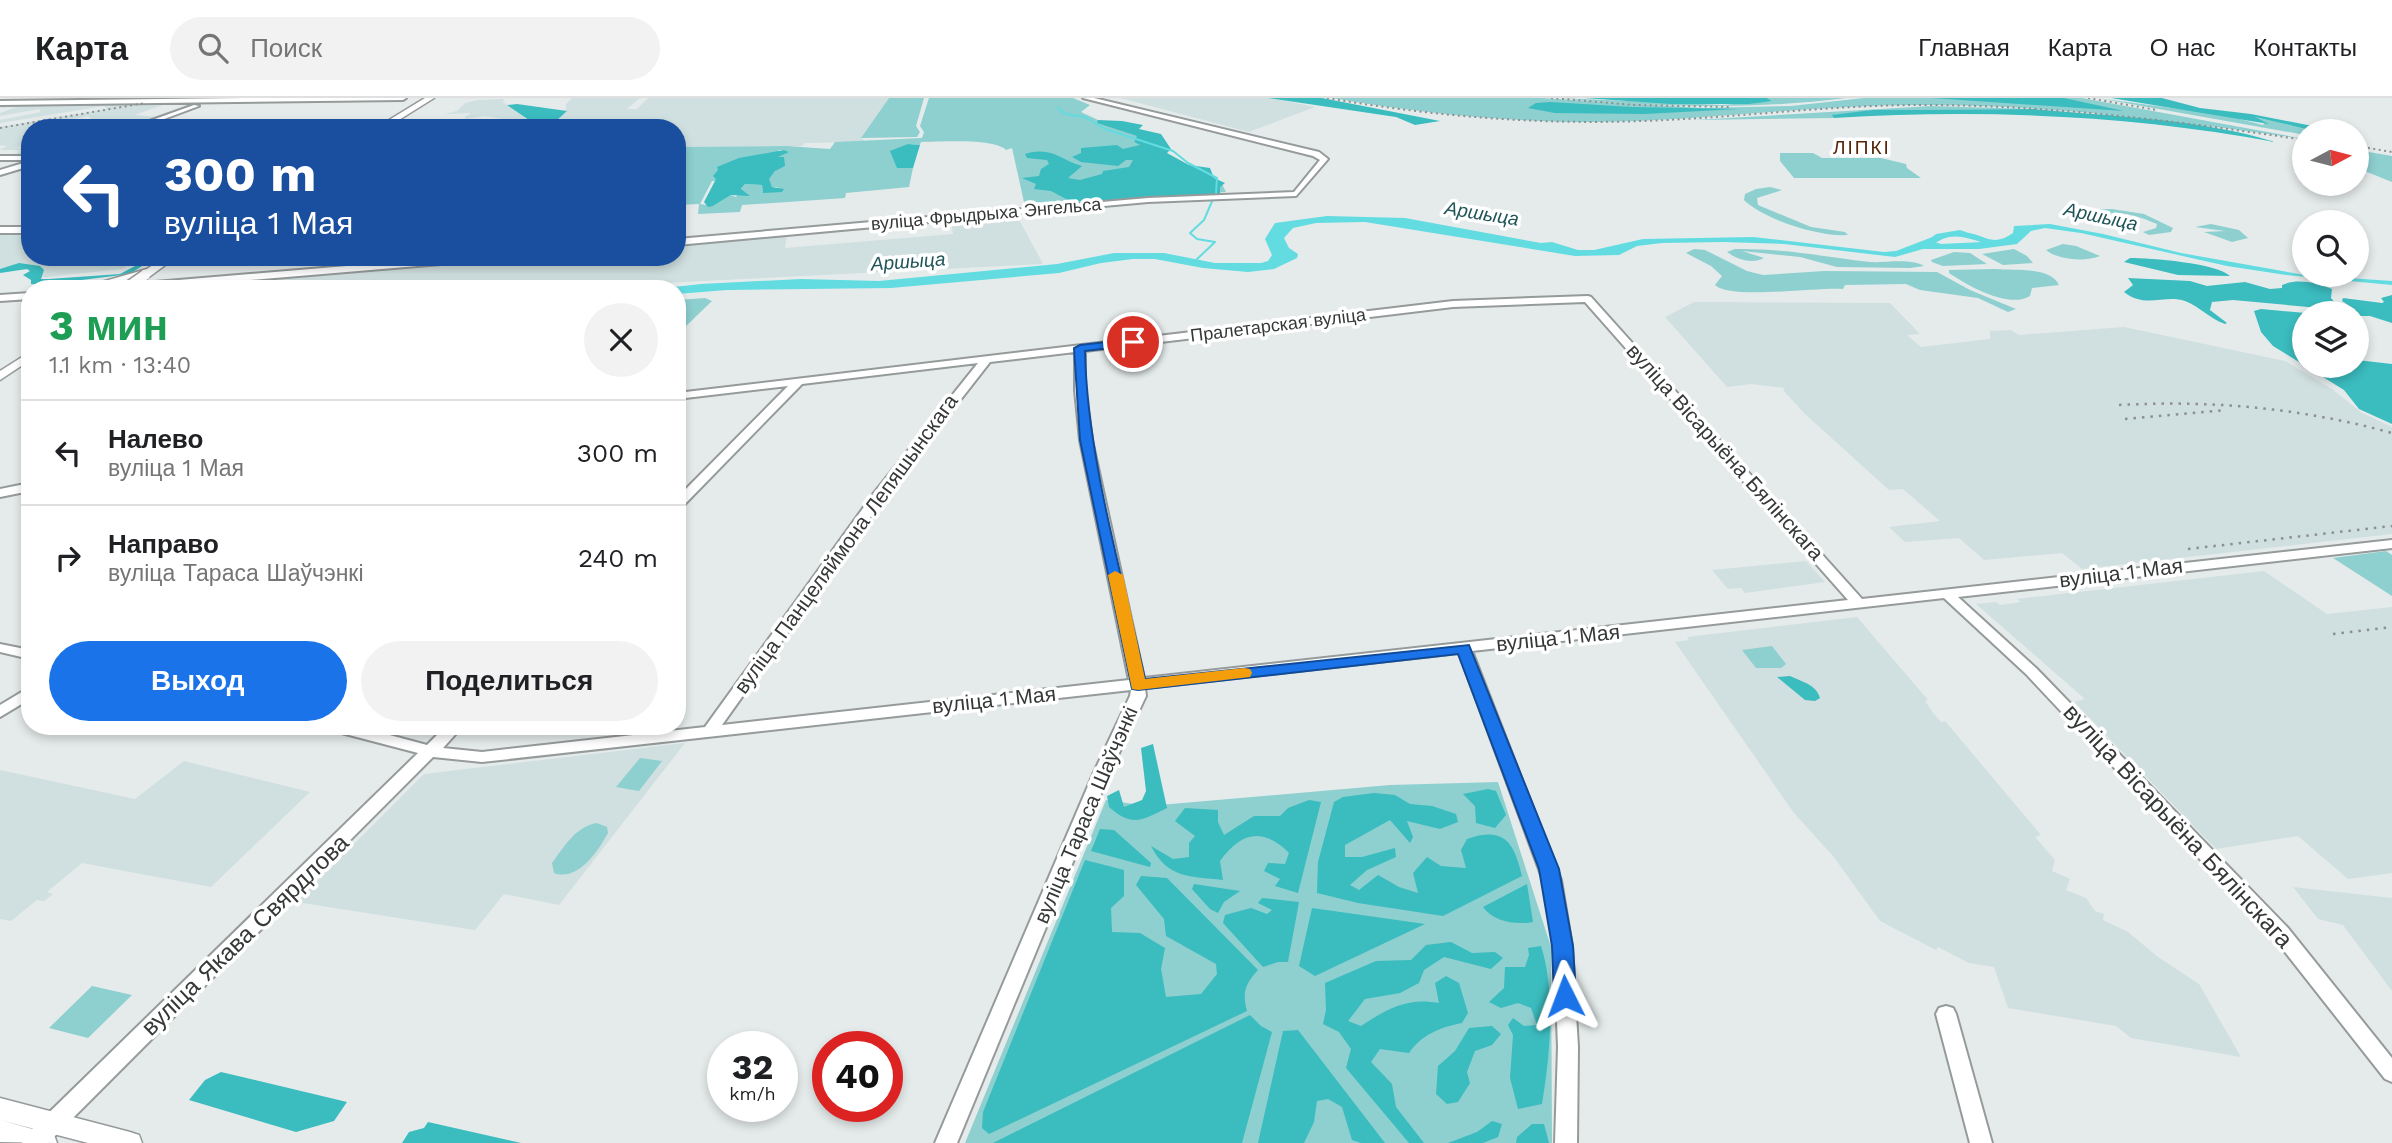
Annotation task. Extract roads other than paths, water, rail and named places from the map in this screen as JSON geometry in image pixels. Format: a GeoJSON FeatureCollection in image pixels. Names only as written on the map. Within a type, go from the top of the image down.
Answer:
{"type":"FeatureCollection","features":[{"type":"Feature","properties":{"kind":"main road"},"geometry":{"type":"LineString","coordinates":[[395,119],[430,98]]}},
{"type":"Feature","properties":{"kind":"main road"},"geometry":{"type":"LineString","coordinates":[[138,280],[158,266]]}},
{"type":"Feature","properties":{"kind":"main road"},"geometry":{"type":"LineString","coordinates":[[119,280],[148,273]]}},
{"type":"Feature","properties":{"kind":"main road"},"geometry":{"type":"LineString","coordinates":[[5,372],[21,361]]}},
{"type":"Feature","properties":{"kind":"main road"},"geometry":{"type":"LineString","coordinates":[[0,1109],[42,1137]]}},
{"type":"Feature","properties":{"kind":"main road"},"geometry":{"type":"LineString","coordinates":[[0,1131],[42,1137],[130,1143]]}},
{"type":"Feature","properties":{"kind":"street"},"geometry":{"type":"LineString","coordinates":[[0,103],[403,98]]}},
{"type":"Feature","properties":{"kind":"street","name":"вуліца Фрыдрыха Энгельса"},"geometry":{"type":"LineString","coordinates":[[686,241],[1138,200],[1296,194],[1324,159],[1322,156],[1086,98]]}},
{"type":"Feature","properties":{"kind":"street"},"geometry":{"type":"LineString","coordinates":[[159,119],[211,101]]}},
{"type":"Feature","properties":{"kind":"street"},"geometry":{"type":"LineString","coordinates":[[0,158],[21,160]]}},
{"type":"Feature","properties":{"kind":"street"},"geometry":{"type":"LineString","coordinates":[[0,173],[21,165]]}},
{"type":"Feature","properties":{"kind":"street"},"geometry":{"type":"LineString","coordinates":[[0,230],[21,230]]}},
{"type":"Feature","properties":{"kind":"street"},"geometry":{"type":"LineString","coordinates":[[214,280],[382,266]]}},
{"type":"Feature","properties":{"kind":"street"},"geometry":{"type":"LineString","coordinates":[[0,298],[21,297]]}},
{"type":"Feature","properties":{"kind":"street","name":"Пралетарская вуліца"},"geometry":{"type":"LineString","coordinates":[[686,395],[1453,304],[1588,299]]}},
{"type":"Feature","properties":{"kind":"street","name":"вуліца Вісарыёна Бялінскага"},"geometry":{"type":"LineString","coordinates":[[1588,299],[1860,605]]}},
{"type":"Feature","properties":{"kind":"street","name":"вуліца Тараса Шаўчэнкі"},"geometry":{"type":"LineString","coordinates":[[946,1143],[1102,772],[1138,696],[1138,685],[1086,440],[1080,390],[1080,348]]}},
{"type":"Feature","properties":{"kind":"street","name":"вуліца Панцеляймона Лепяшынскага"},"geometry":{"type":"LineString","coordinates":[[709,732],[860,517],[945,407],[987,359]]}},
{"type":"Feature","properties":{"kind":"street"},"geometry":{"type":"LineString","coordinates":[[686,496],[800,380]]}},
{"type":"Feature","properties":{"kind":"street"},"geometry":{"type":"LineString","coordinates":[[0,493],[21,489]]}},
{"type":"Feature","properties":{"kind":"street","name":"вуліца 1 Мая"},"geometry":{"type":"LineString","coordinates":[[686,735],[2392,544]]}},
{"type":"Feature","properties":{"kind":"street","name":"вуліца Вісарыёна Бялінскага"},"geometry":{"type":"LineString","coordinates":[[1947,594],[2031,671],[2281,933],[2392,1073]]}},
{"type":"Feature","properties":{"kind":"street"},"geometry":{"type":"LineString","coordinates":[[0,648],[21,653]]}},
{"type":"Feature","properties":{"kind":"street"},"geometry":{"type":"LineString","coordinates":[[1464,648],[1552,880],[1563,959],[1568,1047],[1566,1143]]}},
{"type":"Feature","properties":{"kind":"street"},"geometry":{"type":"LineString","coordinates":[[0,712],[21,698]]}},
{"type":"Feature","properties":{"kind":"street","name":"вуліца 1 Мая"},"geometry":{"type":"LineString","coordinates":[[371,735],[461,756],[482,757],[682,735]]}},
{"type":"Feature","properties":{"kind":"street","name":"вуліца Якава Свярдлова"},"geometry":{"type":"LineString","coordinates":[[42,1137],[446,735]]}},
{"type":"Feature","properties":{"kind":"street"},"geometry":{"type":"LineString","coordinates":[[1946,1014],[1982,1143]]}},
{"type":"Feature","properties":{"kind":"waterway"},"geometry":{"type":"LineString","coordinates":[[1058,108],[1065,114],[1085,117],[1105,129],[1173,151],[1188,163],[1217,178],[1216,194]]}},
{"type":"Feature","properties":{"kind":"waterway"},"geometry":{"type":"LineString","coordinates":[[1195,261],[1215,242],[1197,239],[1190,233],[1204,220],[1213,199]]}},
{"type":"Feature","properties":{"kind":"waterway"},"geometry":{"type":"LineString","coordinates":[[1926,246],[1939,236],[1953,232],[1984,240]]}},
{"type":"Feature","properties":{"kind":"railway"},"geometry":{"type":"LineString","coordinates":[[1327,98],[1445,114],[1563,122],[1677,119],[1887,106],[2018,108],[2114,115],[2292,138]]}},
{"type":"Feature","properties":{"kind":"railway"},"geometry":{"type":"LineString","coordinates":[[1551,98],[1635,105],[1730,107]]}},
{"type":"Feature","properties":{"kind":"railway"},"geometry":{"type":"LineString","coordinates":[[2088,98],[2157,110]]}},
{"type":"Feature","properties":{"kind":"railway"},"geometry":{"type":"LineString","coordinates":[[52,119],[145,103]]}},
{"type":"Feature","properties":{"kind":"railway"},"geometry":{"type":"LineString","coordinates":[[0,128],[21,124]]}},
{"type":"Feature","properties":{"kind":"railway"},"geometry":{"type":"LineString","coordinates":[[2370,148],[2392,152]]}},
{"type":"Feature","properties":{"kind":"railway"},"geometry":{"type":"LineString","coordinates":[[2119,405],[2189,404],[2257,408],[2324,417],[2392,433]]}},
{"type":"Feature","properties":{"kind":"railway"},"geometry":{"type":"LineString","coordinates":[[2125,419],[2226,410]]}},
{"type":"Feature","properties":{"kind":"railway"},"geometry":{"type":"LineString","coordinates":[[2188,549],[2392,526]]}},
{"type":"Feature","properties":{"kind":"railway"},"geometry":{"type":"LineString","coordinates":[[2333,634],[2392,627]]}},
{"type":"Feature","properties":{"kind":"district","name":"ЛІПКІ"},"geometry":{"type":"Point","coordinates":[1862,147]}},
{"type":"Feature","properties":{"kind":"water label","name":"Аршыца"},"geometry":{"type":"Point","coordinates":[1482,213]}},
{"type":"Feature","properties":{"kind":"water label","name":"Аршыца"},"geometry":{"type":"Point","coordinates":[2101,216]}},
{"type":"Feature","properties":{"kind":"water label","name":"Аршыца"},"geometry":{"type":"Point","coordinates":[908,261]}}]}
